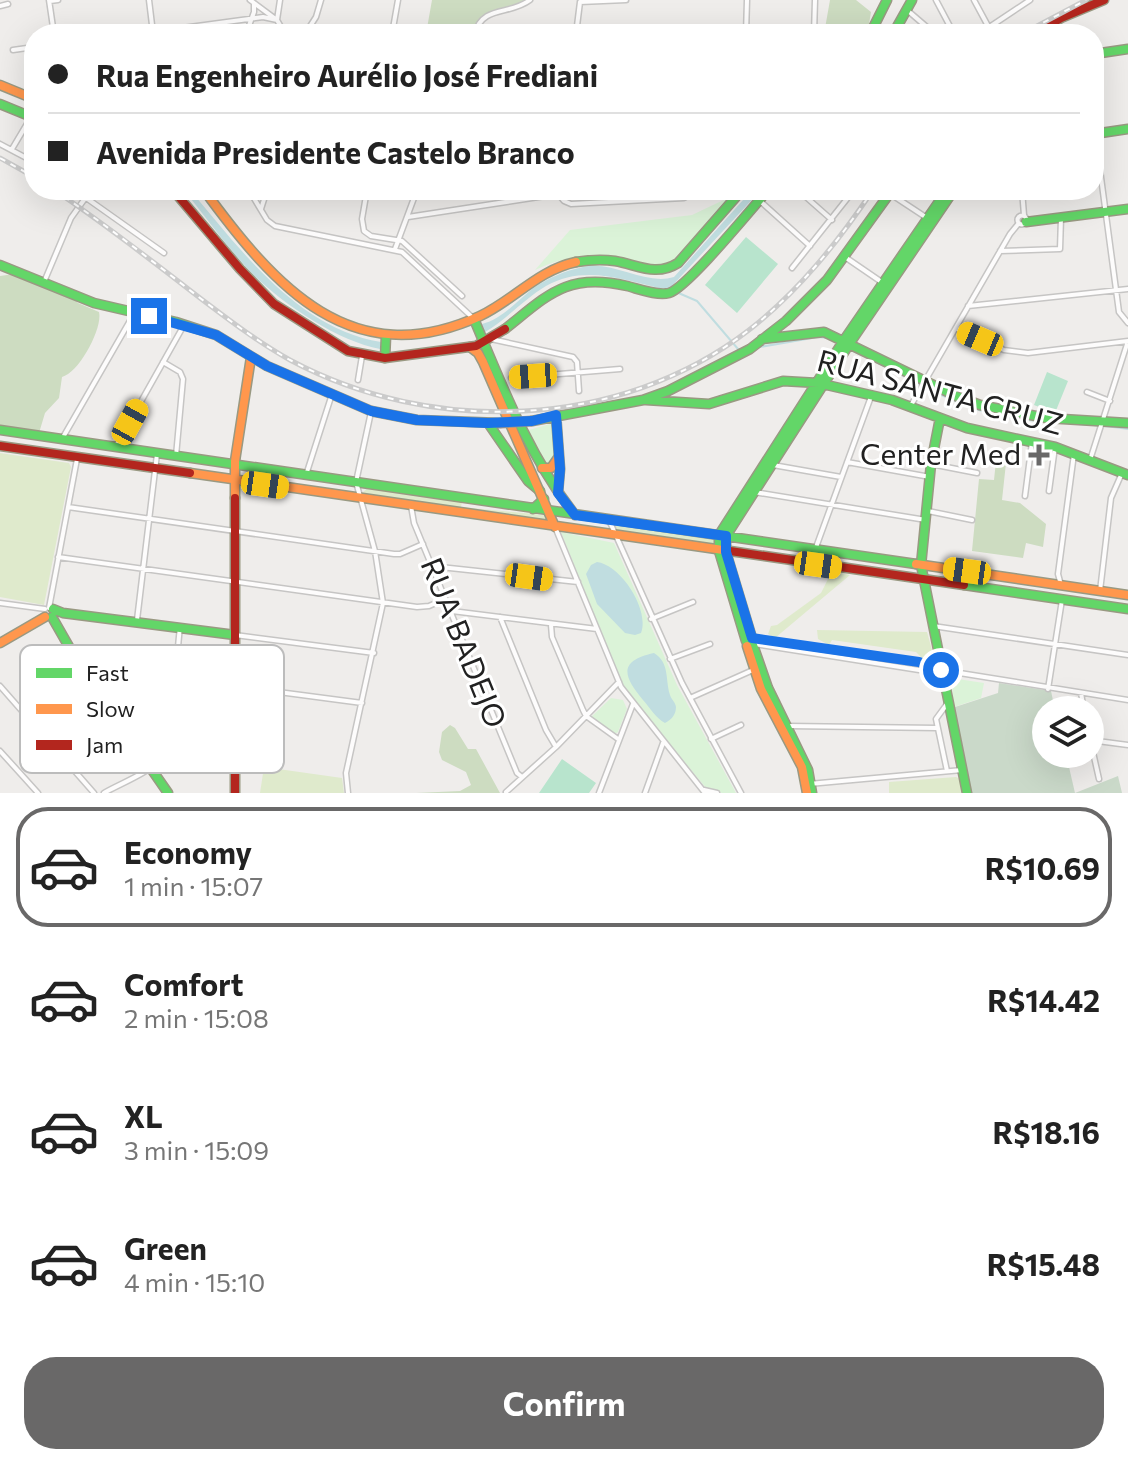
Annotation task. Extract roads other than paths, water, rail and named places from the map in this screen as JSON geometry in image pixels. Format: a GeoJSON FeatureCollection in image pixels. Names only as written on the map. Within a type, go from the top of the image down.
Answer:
{"type":"FeatureCollection","features":[{"type":"Feature","properties":{"kind":"main road"},"geometry":{"type":"LineString","coordinates":[[875,24],[887,0]]}},
{"type":"Feature","properties":{"kind":"main road"},"geometry":{"type":"LineString","coordinates":[[899,24],[912,0]]}},
{"type":"Feature","properties":{"kind":"main road"},"geometry":{"type":"LineString","coordinates":[[1051,24],[1104,0]]}},
{"type":"Feature","properties":{"kind":"main road"},"geometry":{"type":"LineString","coordinates":[[1104,53],[1128,49]]}},
{"type":"Feature","properties":{"kind":"main road"},"geometry":{"type":"LineString","coordinates":[[0,85],[24,95]]}},
{"type":"Feature","properties":{"kind":"main road"},"geometry":{"type":"LineString","coordinates":[[0,104],[24,114]]}},
{"type":"Feature","properties":{"kind":"main road"},"geometry":{"type":"LineString","coordinates":[[1104,130],[1128,129]]}},
{"type":"Feature","properties":{"kind":"main road"},"geometry":{"type":"LineString","coordinates":[[181,200],[274,304],[333,343],[362,356],[385,357],[470,347],[486,340],[550,293],[577,282],[609,282],[657,293],[674,291],[759,200]]}},
{"type":"Feature","properties":{"kind":"main road"},"geometry":{"type":"LineString","coordinates":[[211,200],[261,265],[286,287],[360,331],[386,340],[475,320],[547,271],[562,265],[603,260],[654,271],[670,269],[733,200]]}},
{"type":"Feature","properties":{"kind":"main road"},"geometry":{"type":"LineString","coordinates":[[0,265],[94,303],[185,324],[216,335],[251,357],[371,411],[417,420],[532,421],[643,400],[668,391],[750,349],[786,321],[827,280],[884,200]]}},
{"type":"Feature","properties":{"kind":"main road"},"geometry":{"type":"LineString","coordinates":[[809,788],[751,642],[722,551],[722,536],[941,200]]}},
{"type":"Feature","properties":{"kind":"main road"},"geometry":{"type":"LineString","coordinates":[[930,220],[946,200]]}},
{"type":"Feature","properties":{"kind":"main road"},"geometry":{"type":"LineString","coordinates":[[1023,220],[1128,209]]}},
{"type":"Feature","properties":{"kind":"main road"},"geometry":{"type":"LineString","coordinates":[[475,320],[525,439],[575,515]]}},
{"type":"Feature","properties":{"kind":"main road"},"geometry":{"type":"LineString","coordinates":[[762,339],[824,332],[956,396],[1007,412],[1046,418],[1104,419],[1128,423]]}},
{"type":"Feature","properties":{"kind":"main road"},"geometry":{"type":"LineString","coordinates":[[385,357],[386,340]]}},
{"type":"Feature","properties":{"kind":"main road"},"geometry":{"type":"LineString","coordinates":[[470,347],[483,362],[555,527]]}},
{"type":"Feature","properties":{"kind":"main road"},"geometry":{"type":"LineString","coordinates":[[235,645],[235,464],[251,357]]}},
{"type":"Feature","properties":{"kind":"main road","name":"RUA SANTA CRUZ"},"geometry":{"type":"LineString","coordinates":[[643,400],[709,404],[783,381],[822,383],[872,394],[978,431],[1055,447],[1125,474]]}},
{"type":"Feature","properties":{"kind":"main road"},"geometry":{"type":"LineString","coordinates":[[668,391],[667,397],[671,401]]}},
{"type":"Feature","properties":{"kind":"main road"},"geometry":{"type":"LineString","coordinates":[[556,415],[558,493]]}},
{"type":"Feature","properties":{"kind":"main road"},"geometry":{"type":"LineString","coordinates":[[940,418],[931,464],[921,565],[967,793]]}},
{"type":"Feature","properties":{"kind":"main road"},"geometry":{"type":"LineString","coordinates":[[488,423],[528,481],[542,495]]}},
{"type":"Feature","properties":{"kind":"main road"},"geometry":{"type":"LineString","coordinates":[[0,430],[1128,595]]}},
{"type":"Feature","properties":{"kind":"main road"},"geometry":{"type":"LineString","coordinates":[[34,453],[40,445],[36,436]]}},
{"type":"Feature","properties":{"kind":"main road"},"geometry":{"type":"LineString","coordinates":[[49,455],[45,447],[50,438]]}},
{"type":"Feature","properties":{"kind":"main road"},"geometry":{"type":"LineString","coordinates":[[0,446],[1128,609]]}},
{"type":"Feature","properties":{"kind":"main road"},"geometry":{"type":"LineString","coordinates":[[542,468],[551,468],[558,458]]}},
{"type":"Feature","properties":{"kind":"main road"},"geometry":{"type":"LineString","coordinates":[[533,509],[542,495]]}},
{"type":"Feature","properties":{"kind":"main road"},"geometry":{"type":"LineString","coordinates":[[555,527],[561,516],[575,515]]}},
{"type":"Feature","properties":{"kind":"main road"},"geometry":{"type":"LineString","coordinates":[[787,560],[790,551],[798,548]]}},
{"type":"Feature","properties":{"kind":"main road"},"geometry":{"type":"LineString","coordinates":[[807,563],[813,561],[815,550]]}},
{"type":"Feature","properties":{"kind":"main road"},"geometry":{"type":"LineString","coordinates":[[1048,597],[1061,585]]}},
{"type":"Feature","properties":{"kind":"main road"},"geometry":{"type":"LineString","coordinates":[[1061,585],[1066,600]]}},
{"type":"Feature","properties":{"kind":"main road"},"geometry":{"type":"LineString","coordinates":[[0,643],[51,613],[137,620],[235,635]]}},
{"type":"Feature","properties":{"kind":"main road"},"geometry":{"type":"LineString","coordinates":[[51,613],[69,645]]}},
{"type":"Feature","properties":{"kind":"main road"},"geometry":{"type":"LineString","coordinates":[[751,642],[755,672],[784,726]]}},
{"type":"Feature","properties":{"kind":"main road"},"geometry":{"type":"LineString","coordinates":[[154,773],[168,793]]}},
{"type":"Feature","properties":{"kind":"street"},"geometry":{"type":"LineString","coordinates":[[53,24],[50,1],[58,0]]}},
{"type":"Feature","properties":{"kind":"street"},"geometry":{"type":"LineString","coordinates":[[149,0],[152,24]]}},
{"type":"Feature","properties":{"kind":"street"},"geometry":{"type":"LineString","coordinates":[[277,20],[280,0]]}},
{"type":"Feature","properties":{"kind":"street"},"geometry":{"type":"LineString","coordinates":[[311,24],[321,0]]}},
{"type":"Feature","properties":{"kind":"street"},"geometry":{"type":"LineString","coordinates":[[394,24],[398,0]]}},
{"type":"Feature","properties":{"kind":"street"},"geometry":{"type":"LineString","coordinates":[[478,24],[486,16],[530,0]]}},
{"type":"Feature","properties":{"kind":"street"},"geometry":{"type":"LineString","coordinates":[[577,24],[580,1],[626,0]]}},
{"type":"Feature","properties":{"kind":"street"},"geometry":{"type":"LineString","coordinates":[[746,24],[747,0]]}},
{"type":"Feature","properties":{"kind":"street"},"geometry":{"type":"LineString","coordinates":[[814,24],[815,0]]}},
{"type":"Feature","properties":{"kind":"street"},"geometry":{"type":"LineString","coordinates":[[936,0],[949,24]]}},
{"type":"Feature","properties":{"kind":"street"},"geometry":{"type":"LineString","coordinates":[[974,0],[987,24]]}},
{"type":"Feature","properties":{"kind":"street"},"geometry":{"type":"LineString","coordinates":[[1013,0],[1016,7]]}},
{"type":"Feature","properties":{"kind":"street"},"geometry":{"type":"LineString","coordinates":[[991,24],[1030,0]]}},
{"type":"Feature","properties":{"kind":"street"},"geometry":{"type":"LineString","coordinates":[[252,1],[279,24]]}},
{"type":"Feature","properties":{"kind":"street"},"geometry":{"type":"LineString","coordinates":[[249,24],[254,12],[252,1]]}},
{"type":"Feature","properties":{"kind":"street"},"geometry":{"type":"LineString","coordinates":[[0,6],[8,4]]}},
{"type":"Feature","properties":{"kind":"street"},"geometry":{"type":"LineString","coordinates":[[907,10],[923,24]]}},
{"type":"Feature","properties":{"kind":"street"},"geometry":{"type":"LineString","coordinates":[[215,24],[263,17],[277,20]]}},
{"type":"Feature","properties":{"kind":"street"},"geometry":{"type":"LineString","coordinates":[[13,50],[24,48]]}},
{"type":"Feature","properties":{"kind":"street"},"geometry":{"type":"LineString","coordinates":[[11,149],[24,129]]}},
{"type":"Feature","properties":{"kind":"street"},"geometry":{"type":"LineString","coordinates":[[0,144],[24,156]]}},
{"type":"Feature","properties":{"kind":"street"},"geometry":{"type":"LineString","coordinates":[[1104,193],[1119,312],[1128,323]]}},
{"type":"Feature","properties":{"kind":"street"},"geometry":{"type":"LineString","coordinates":[[44,282],[71,218],[84,200]]}},
{"type":"Feature","properties":{"kind":"street"},"geometry":{"type":"LineString","coordinates":[[89,200],[164,253]]}},
{"type":"Feature","properties":{"kind":"street"},"geometry":{"type":"LineString","coordinates":[[261,209],[264,200]]}},
{"type":"Feature","properties":{"kind":"street"},"geometry":{"type":"LineString","coordinates":[[365,200],[362,219],[364,231],[371,236],[400,240],[462,296]]}},
{"type":"Feature","properties":{"kind":"street"},"geometry":{"type":"LineString","coordinates":[[395,249],[414,200]]}},
{"type":"Feature","properties":{"kind":"street"},"geometry":{"type":"LineString","coordinates":[[408,217],[510,200]]}},
{"type":"Feature","properties":{"kind":"street"},"geometry":{"type":"LineString","coordinates":[[563,200],[571,204],[646,200]]}},
{"type":"Feature","properties":{"kind":"street"},"geometry":{"type":"LineString","coordinates":[[759,200],[810,246]]}},
{"type":"Feature","properties":{"kind":"street"},"geometry":{"type":"LineString","coordinates":[[809,200],[832,220]]}},
{"type":"Feature","properties":{"kind":"street"},"geometry":{"type":"LineString","coordinates":[[792,268],[846,200]]}},
{"type":"Feature","properties":{"kind":"street"},"geometry":{"type":"LineString","coordinates":[[901,200],[930,220]]}},
{"type":"Feature","properties":{"kind":"street"},"geometry":{"type":"LineString","coordinates":[[910,407],[1000,251],[1023,220],[1022,200]]}},
{"type":"Feature","properties":{"kind":"street"},"geometry":{"type":"LineString","coordinates":[[256,202],[275,226],[395,249],[405,254],[475,320]]}},
{"type":"Feature","properties":{"kind":"street"},"geometry":{"type":"LineString","coordinates":[[1000,251],[1060,249],[1061,218]]}},
{"type":"Feature","properties":{"kind":"street"},"geometry":{"type":"LineString","coordinates":[[845,257],[886,285]]}},
{"type":"Feature","properties":{"kind":"street"},"geometry":{"type":"LineString","coordinates":[[968,306],[1128,289]]}},
{"type":"Feature","properties":{"kind":"street"},"geometry":{"type":"LineString","coordinates":[[463,308],[464,321]]}},
{"type":"Feature","properties":{"kind":"street"},"geometry":{"type":"LineString","coordinates":[[61,440],[135,312]]}},
{"type":"Feature","properties":{"kind":"street"},"geometry":{"type":"LineString","coordinates":[[115,448],[185,324]]}},
{"type":"Feature","properties":{"kind":"street"},"geometry":{"type":"LineString","coordinates":[[956,328],[1014,352],[1128,341],[1125,360],[1090,460]]}},
{"type":"Feature","properties":{"kind":"street"},"geometry":{"type":"LineString","coordinates":[[486,340],[573,357],[577,362],[579,391]]}},
{"type":"Feature","properties":{"kind":"street"},"geometry":{"type":"LineString","coordinates":[[358,380],[362,356]]}},
{"type":"Feature","properties":{"kind":"street"},"geometry":{"type":"LineString","coordinates":[[163,362],[180,372],[183,379],[176,456]]}},
{"type":"Feature","properties":{"kind":"street"},"geometry":{"type":"LineString","coordinates":[[511,378],[620,369]]}},
{"type":"Feature","properties":{"kind":"street"},"geometry":{"type":"LineString","coordinates":[[1087,392],[1110,401]]}},
{"type":"Feature","properties":{"kind":"street"},"geometry":{"type":"LineString","coordinates":[[306,475],[332,394]]}},
{"type":"Feature","properties":{"kind":"street"},"geometry":{"type":"LineString","coordinates":[[815,550],[872,394]]}},
{"type":"Feature","properties":{"kind":"street"},"geometry":{"type":"LineString","coordinates":[[348,793],[346,773],[383,603],[375,551],[356,482],[371,411]]}},
{"type":"Feature","properties":{"kind":"street"},"geometry":{"type":"LineString","coordinates":[[1025,496],[1032,442]]}},
{"type":"Feature","properties":{"kind":"street"},"geometry":{"type":"LineString","coordinates":[[1049,491],[1055,447]]}},
{"type":"Feature","properties":{"kind":"street"},"geometry":{"type":"LineString","coordinates":[[137,620],[158,469],[157,454]]}},
{"type":"Feature","properties":{"kind":"street"},"geometry":{"type":"LineString","coordinates":[[1061,585],[1058,574],[1074,454]]}},
{"type":"Feature","properties":{"kind":"street"},"geometry":{"type":"LineString","coordinates":[[0,603],[51,613],[58,557],[77,459]]}},
{"type":"Feature","properties":{"kind":"street"},"geometry":{"type":"LineString","coordinates":[[847,462],[930,477]]}},
{"type":"Feature","properties":{"kind":"street"},"geometry":{"type":"LineString","coordinates":[[769,464],[842,477]]}},
{"type":"Feature","properties":{"kind":"street"},"geometry":{"type":"LineString","coordinates":[[931,464],[977,473]]}},
{"type":"Feature","properties":{"kind":"street"},"geometry":{"type":"LineString","coordinates":[[1100,591],[1111,498],[1125,474]]}},
{"type":"Feature","properties":{"kind":"street"},"geometry":{"type":"LineString","coordinates":[[751,491],[831,505],[972,520]]}},
{"type":"Feature","properties":{"kind":"street","name":"RUA BADEJO"},"geometry":{"type":"LineString","coordinates":[[411,506],[414,523],[431,566],[517,773],[522,777]]}},
{"type":"Feature","properties":{"kind":"street"},"geometry":{"type":"LineString","coordinates":[[68,507],[400,554],[423,544]]}},
{"type":"Feature","properties":{"kind":"street"},"geometry":{"type":"LineString","coordinates":[[609,520],[670,659],[741,793]]}},
{"type":"Feature","properties":{"kind":"street"},"geometry":{"type":"LineString","coordinates":[[555,527],[623,691],[703,791],[717,793]]}},
{"type":"Feature","properties":{"kind":"street"},"geometry":{"type":"LineString","coordinates":[[58,557],[383,603],[423,607],[445,599]]}},
{"type":"Feature","properties":{"kind":"street"},"geometry":{"type":"LineString","coordinates":[[431,566],[578,582]]}},
{"type":"Feature","properties":{"kind":"street"},"geometry":{"type":"LineString","coordinates":[[1048,689],[1066,600]]}},
{"type":"Feature","properties":{"kind":"street"},"geometry":{"type":"LineString","coordinates":[[651,619],[693,602]]}},
{"type":"Feature","properties":{"kind":"street"},"geometry":{"type":"LineString","coordinates":[[451,611],[597,629]]}},
{"type":"Feature","properties":{"kind":"street"},"geometry":{"type":"LineString","coordinates":[[500,617],[546,730],[556,747]]}},
{"type":"Feature","properties":{"kind":"street"},"geometry":{"type":"LineString","coordinates":[[551,625],[552,637],[586,716],[618,739]]}},
{"type":"Feature","properties":{"kind":"street"},"geometry":{"type":"LineString","coordinates":[[932,626],[1128,655]]}},
{"type":"Feature","properties":{"kind":"street"},"geometry":{"type":"LineString","coordinates":[[178,645],[180,627]]}},
{"type":"Feature","properties":{"kind":"street"},"geometry":{"type":"LineString","coordinates":[[235,635],[374,653]]}},
{"type":"Feature","properties":{"kind":"street"},"geometry":{"type":"LineString","coordinates":[[751,642],[900,660],[931,665],[941,670]]}},
{"type":"Feature","properties":{"kind":"street"},"geometry":{"type":"LineString","coordinates":[[751,642],[1128,700]]}},
{"type":"Feature","properties":{"kind":"street"},"geometry":{"type":"LineString","coordinates":[[670,659],[710,644]]}},
{"type":"Feature","properties":{"kind":"street"},"geometry":{"type":"LineString","coordinates":[[899,667],[900,660]]}},
{"type":"Feature","properties":{"kind":"street"},"geometry":{"type":"LineString","coordinates":[[690,698],[755,672]]}},
{"type":"Feature","properties":{"kind":"street"},"geometry":{"type":"LineString","coordinates":[[506,792],[556,747],[619,682]]}},
{"type":"Feature","properties":{"kind":"street"},"geometry":{"type":"LineString","coordinates":[[0,686],[20,708]]}},
{"type":"Feature","properties":{"kind":"street"},"geometry":{"type":"LineString","coordinates":[[607,695],[623,691]]}},
{"type":"Feature","properties":{"kind":"street"},"geometry":{"type":"LineString","coordinates":[[284,692],[362,703]]}},
{"type":"Feature","properties":{"kind":"street"},"geometry":{"type":"LineString","coordinates":[[599,793],[633,704]]}},
{"type":"Feature","properties":{"kind":"street"},"geometry":{"type":"LineString","coordinates":[[947,704],[937,716],[947,771]]}},
{"type":"Feature","properties":{"kind":"street"},"geometry":{"type":"LineString","coordinates":[[711,739],[741,725]]}},
{"type":"Feature","properties":{"kind":"street"},"geometry":{"type":"LineString","coordinates":[[784,726],[937,728]]}},
{"type":"Feature","properties":{"kind":"street"},"geometry":{"type":"LineString","coordinates":[[1104,742],[1128,745]]}},
{"type":"Feature","properties":{"kind":"street"},"geometry":{"type":"LineString","coordinates":[[646,792],[663,743]]}},
{"type":"Feature","properties":{"kind":"street"},"geometry":{"type":"LineString","coordinates":[[0,751],[38,793]]}},
{"type":"Feature","properties":{"kind":"street"},"geometry":{"type":"LineString","coordinates":[[1096,768],[1099,779]]}},
{"type":"Feature","properties":{"kind":"street"},"geometry":{"type":"LineString","coordinates":[[809,788],[962,770]]}},
{"type":"Feature","properties":{"kind":"street"},"geometry":{"type":"LineString","coordinates":[[77,773],[94,793]]}},
{"type":"Feature","properties":{"kind":"street"},"geometry":{"type":"LineString","coordinates":[[104,793],[139,773]]}},
{"type":"Feature","properties":{"kind":"water"},"geometry":{"type":"Polygon","coordinates":[[[192,200],[199,200],[251,261],[298,304],[323,321],[351,334],[381,342],[380,349],[345,337],[308,317],[273,293],[238,258],[192,200]]]}},
{"type":"Feature","properties":{"kind":"water"},"geometry":{"type":"Polygon","coordinates":[[[743,200],[752,200],[672,286],[663,289],[619,278],[590,275],[560,279],[538,291],[485,332],[482,324],[502,314],[538,285],[556,275],[583,267],[606,267],[652,278],[674,277],[743,200]]]}},
{"type":"Feature","properties":{"kind":"water"},"geometry":{"type":"Polygon","coordinates":[[[597,562],[615,571],[631,590],[641,613],[641,633],[625,633],[597,604],[586,574],[597,562]]]}},
{"type":"Feature","properties":{"kind":"water"},"geometry":{"type":"Polygon","coordinates":[[[654,653],[665,666],[670,695],[676,707],[673,717],[665,723],[643,700],[628,677],[629,665],[634,660],[654,653]]]}},
{"type":"Feature","properties":{"kind":"waterway"},"geometry":{"type":"LineString","coordinates":[[667,288],[697,301],[738,349],[743,349]]}},
{"type":"Feature","properties":{"kind":"waterway"},"geometry":{"type":"LineString","coordinates":[[754,348],[828,338]]}},
{"type":"Feature","properties":{"kind":"waterway"},"geometry":{"type":"LineString","coordinates":[[853,351],[932,391],[982,411],[1018,419],[1128,429]]}},
{"type":"Feature","properties":{"kind":"railway"},"geometry":{"type":"LineString","coordinates":[[1041,24],[1086,0]]}},
{"type":"Feature","properties":{"kind":"railway"},"geometry":{"type":"LineString","coordinates":[[0,158],[24,171]]}},
{"type":"Feature","properties":{"kind":"railway"},"geometry":{"type":"LineString","coordinates":[[68,200],[233,323],[290,360],[345,385],[403,401],[463,410],[524,411],[584,403],[642,388],[698,363],[749,330],[785,299],[832,247],[866,200]]}},
{"type":"Feature","properties":{"kind":"place","name":"Center Med"},"geometry":{"type":"Point","coordinates":[1039,455]}}]}
